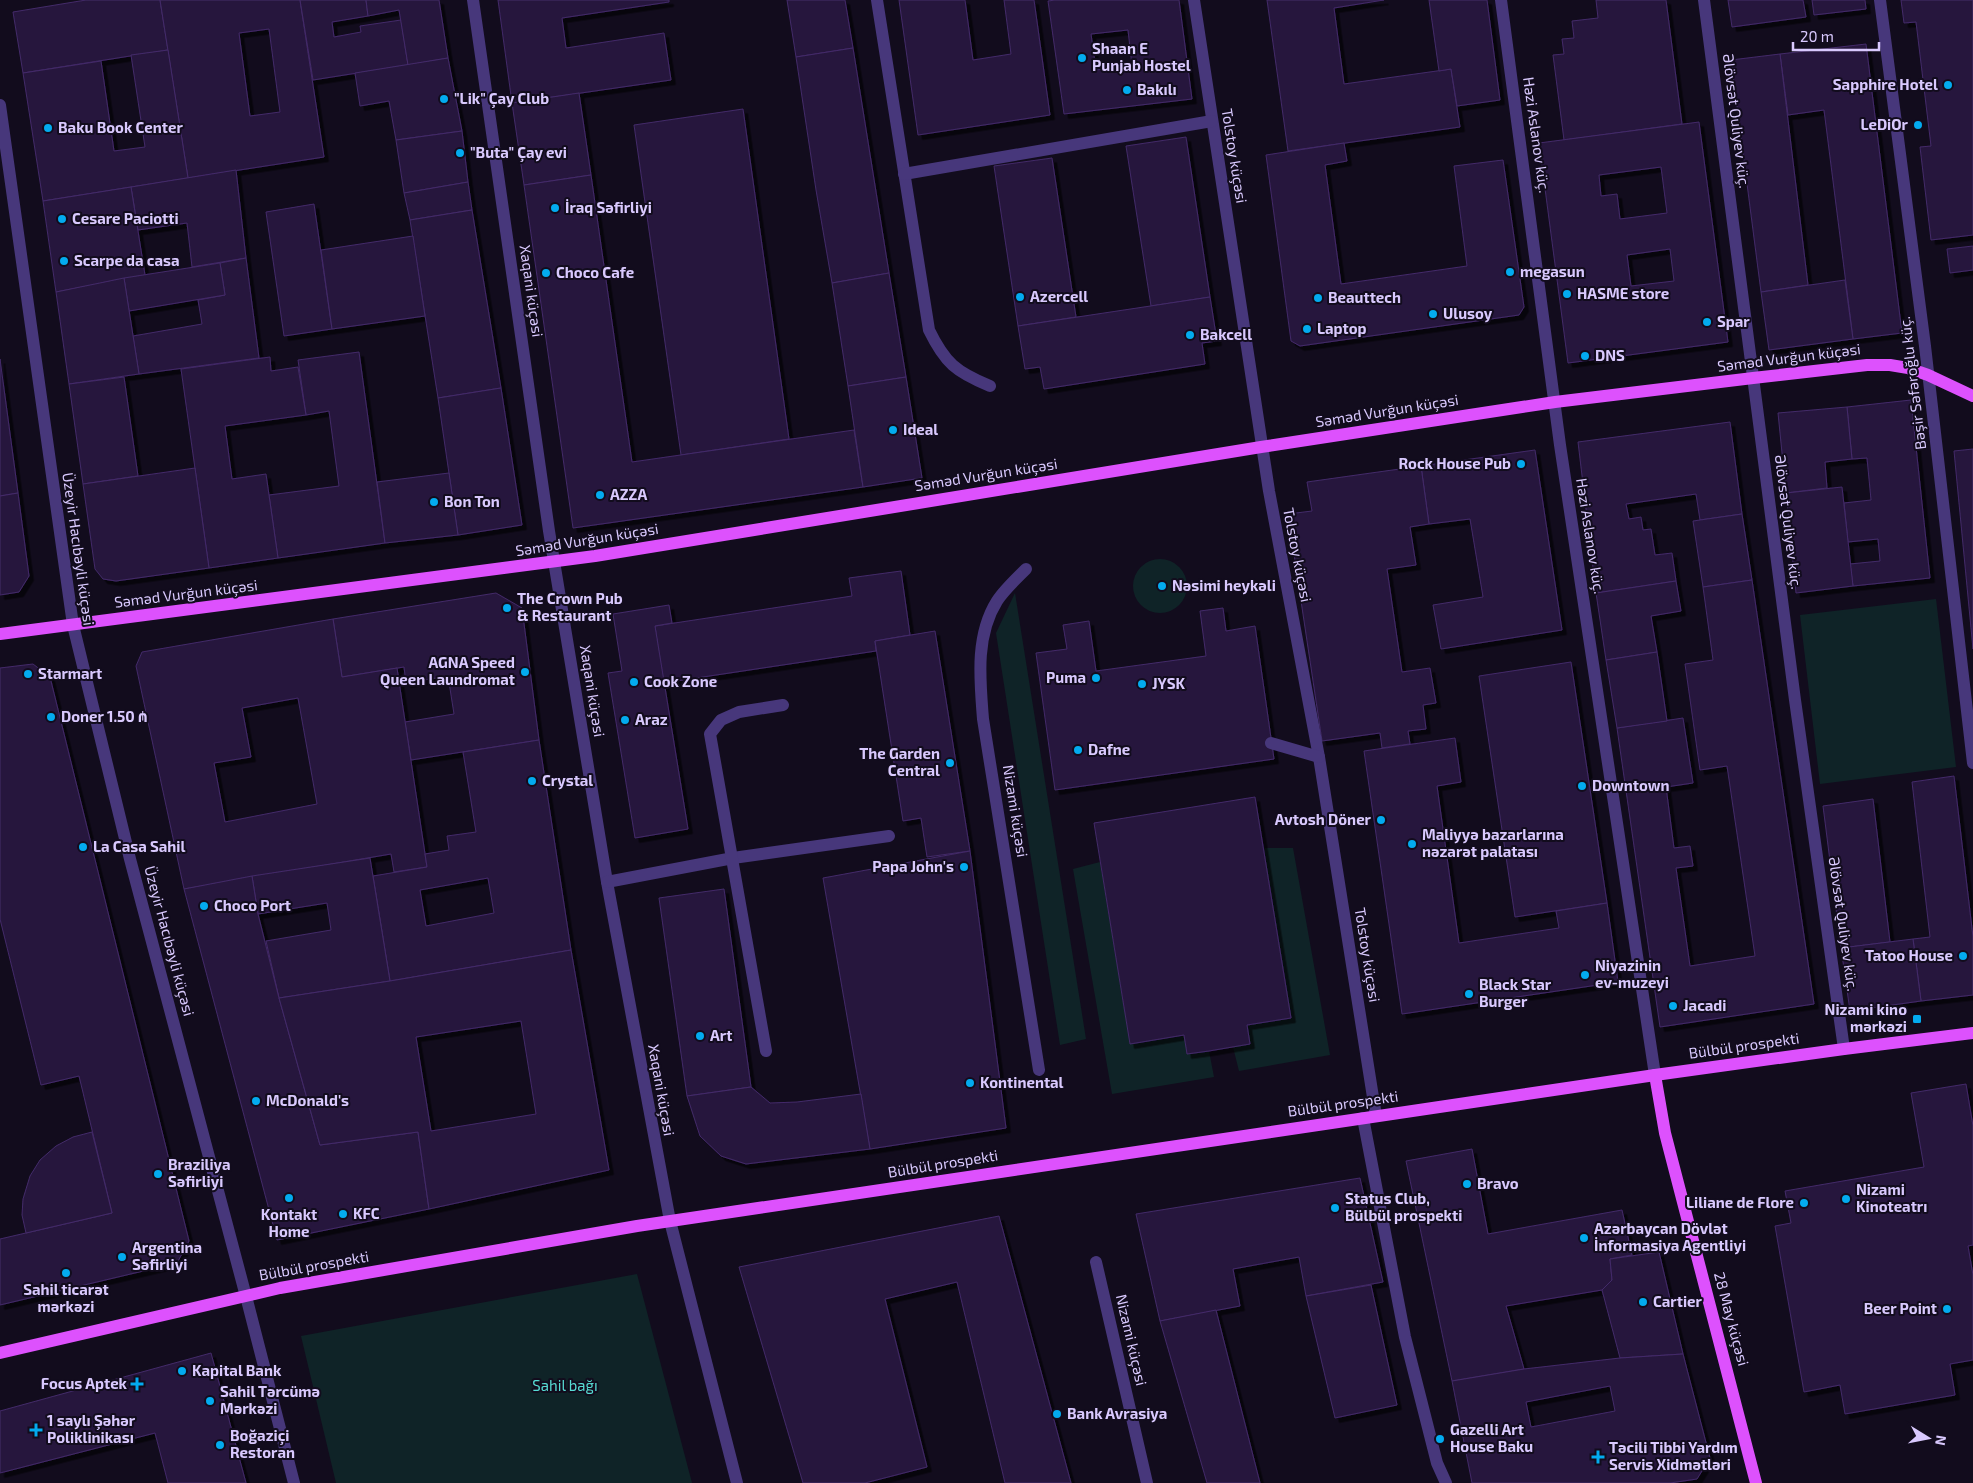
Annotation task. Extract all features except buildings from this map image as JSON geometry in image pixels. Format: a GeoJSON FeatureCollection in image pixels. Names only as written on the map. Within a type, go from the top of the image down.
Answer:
{"type":"FeatureCollection","features":[{"type":"Feature","properties":{"kind":"main road","name":"Səməd Vurğun küçəsi"},"geometry":{"type":"LineString","coordinates":[[0,634],[554,562],[1261,447],[1555,402],[1753,378],[1867,365],[1890,365],[1908,368],[1928,375],[1973,396]]}},
{"type":"Feature","properties":{"kind":"main road","name":"Bülbül prospekti"},"geometry":{"type":"LineString","coordinates":[[0,1353],[246,1295],[311,1282],[636,1226],[1655,1075],[1844,1048],[1973,1033]]}},
{"type":"Feature","properties":{"kind":"main road","name":"28 May küçəsi"},"geometry":{"type":"LineString","coordinates":[[1655,1075],[1665,1134],[1756,1483]]}},
{"type":"Feature","properties":{"kind":"street","name":"Xaqani küçəsi"},"geometry":{"type":"LineString","coordinates":[[473,0],[554,562],[607,882],[670,1221],[737,1483]]}},
{"type":"Feature","properties":{"kind":"street"},"geometry":{"type":"LineString","coordinates":[[877,0],[929,330],[938,349],[951,365],[970,377],[990,386]]}},
{"type":"Feature","properties":{"kind":"street","name":"Tolstoy küçəsi"},"geometry":{"type":"LineString","coordinates":[[1194,0],[1261,447],[1319,757],[1370,1117],[1405,1337],[1437,1463],[1446,1483]]}},
{"type":"Feature","properties":{"kind":"street","name":"Həzi Aslanov küç."},"geometry":{"type":"LineString","coordinates":[[1501,0],[1555,402],[1655,1075]]}},
{"type":"Feature","properties":{"kind":"street","name":"Əlövsət Quliyev küç."},"geometry":{"type":"LineString","coordinates":[[1704,0],[1794,700],[1844,1048]]}},
{"type":"Feature","properties":{"kind":"street","name":"Bəşir Səfəroğlu küç."},"geometry":{"type":"LineString","coordinates":[[1880,0],[1928,375],[1973,763]]}},
{"type":"Feature","properties":{"kind":"street","name":"Üzeyir Hacıbəyli küçəsi"},"geometry":{"type":"LineString","coordinates":[[0,104],[73,625],[130,859],[294,1483]]}},
{"type":"Feature","properties":{"kind":"street"},"geometry":{"type":"LineString","coordinates":[[904,174],[1212,121]]}},
{"type":"Feature","properties":{"kind":"street","name":"Nizami küçəsi"},"geometry":{"type":"LineString","coordinates":[[1026,569],[997,601],[984,633],[980,678],[984,719],[1039,1070]]}},
{"type":"Feature","properties":{"kind":"street"},"geometry":{"type":"LineString","coordinates":[[766,1052],[710,734],[721,720],[739,712],[783,705]]}},
{"type":"Feature","properties":{"kind":"street"},"geometry":{"type":"LineString","coordinates":[[1271,743],[1319,757]]}},
{"type":"Feature","properties":{"kind":"street"},"geometry":{"type":"LineString","coordinates":[[607,882],[733,858],[889,836]]}},
{"type":"Feature","properties":{"kind":"street","name":"Nizami küçəsi"},"geometry":{"type":"LineString","coordinates":[[1096,1262],[1147,1483]]}},
{"type":"Feature","properties":{"kind":"green space"},"geometry":{"type":"Polygon","coordinates":[[[1155,559],[1165,559],[1179,567],[1185,576],[1187,586],[1185,596],[1179,605],[1165,613],[1155,613],[1145,608],[1138,601],[1133,591],[1133,581],[1138,571],[1145,564],[1155,559]]]}},
{"type":"Feature","properties":{"kind":"green space"},"geometry":{"type":"Polygon","coordinates":[[[1015,593],[1086,1039],[1060,1045],[996,633],[1015,593]]]}},
{"type":"Feature","properties":{"kind":"green space"},"geometry":{"type":"Polygon","coordinates":[[[1936,599],[1956,767],[1820,784],[1800,615],[1936,599]]]}},
{"type":"Feature","properties":{"kind":"green space"},"geometry":{"type":"Polygon","coordinates":[[[1264,848],[1293,848],[1330,1055],[1239,1071],[1233,1047],[1250,1044],[1247,1025],[1291,1018],[1264,848]]]}},
{"type":"Feature","properties":{"kind":"green space"},"geometry":{"type":"Polygon","coordinates":[[[1100,862],[1130,1044],[1184,1035],[1188,1054],[1209,1051],[1214,1077],[1112,1094],[1073,869],[1100,862]]]}},
{"type":"Feature","properties":{"kind":"green space","name":"Sahil bağı"},"geometry":{"type":"Polygon","coordinates":[[[637,1274],[692,1483],[336,1483],[301,1336],[637,1274]]]}},
{"type":"Feature","properties":{"kind":"place","name":"Shaan E Punjab Hostel"},"geometry":{"type":"Point","coordinates":[1082,58]}},
{"type":"Feature","properties":{"kind":"place","name":"Sapphire Hotel"},"geometry":{"type":"Point","coordinates":[1948,85]}},
{"type":"Feature","properties":{"kind":"place","name":"Bakılı"},"geometry":{"type":"Point","coordinates":[1127,90]}},
{"type":"Feature","properties":{"kind":"place","name":"\"Lik\" Çay Club"},"geometry":{"type":"Point","coordinates":[444,99]}},
{"type":"Feature","properties":{"kind":"place","name":"LeDiOr"},"geometry":{"type":"Point","coordinates":[1918,125]}},
{"type":"Feature","properties":{"kind":"place","name":"Baku Book Center"},"geometry":{"type":"Point","coordinates":[48,128]}},
{"type":"Feature","properties":{"kind":"place","name":"\"Buta\" Çay evi"},"geometry":{"type":"Point","coordinates":[460,153]}},
{"type":"Feature","properties":{"kind":"place","name":"İraq Səfirliyi"},"geometry":{"type":"Point","coordinates":[555,208]}},
{"type":"Feature","properties":{"kind":"place","name":"Cesare Paciotti"},"geometry":{"type":"Point","coordinates":[62,219]}},
{"type":"Feature","properties":{"kind":"place","name":"Scarpe da casa"},"geometry":{"type":"Point","coordinates":[64,261]}},
{"type":"Feature","properties":{"kind":"place","name":"megasun"},"geometry":{"type":"Point","coordinates":[1510,272]}},
{"type":"Feature","properties":{"kind":"place","name":"Choco Cafe"},"geometry":{"type":"Point","coordinates":[546,273]}},
{"type":"Feature","properties":{"kind":"place","name":"HASME store"},"geometry":{"type":"Point","coordinates":[1567,294]}},
{"type":"Feature","properties":{"kind":"place","name":"Azercell"},"geometry":{"type":"Point","coordinates":[1020,297]}},
{"type":"Feature","properties":{"kind":"place","name":"Beauttech"},"geometry":{"type":"Point","coordinates":[1318,298]}},
{"type":"Feature","properties":{"kind":"place","name":"Ulusoy"},"geometry":{"type":"Point","coordinates":[1433,314]}},
{"type":"Feature","properties":{"kind":"place","name":"Spar"},"geometry":{"type":"Point","coordinates":[1707,322]}},
{"type":"Feature","properties":{"kind":"place","name":"Laptop"},"geometry":{"type":"Point","coordinates":[1307,329]}},
{"type":"Feature","properties":{"kind":"place","name":"Bakcell"},"geometry":{"type":"Point","coordinates":[1190,335]}},
{"type":"Feature","properties":{"kind":"place","name":"DNS"},"geometry":{"type":"Point","coordinates":[1585,356]}},
{"type":"Feature","properties":{"kind":"place","name":"Ideal"},"geometry":{"type":"Point","coordinates":[893,430]}},
{"type":"Feature","properties":{"kind":"place","name":"Rock House Pub"},"geometry":{"type":"Point","coordinates":[1521,464]}},
{"type":"Feature","properties":{"kind":"place","name":"AZZA"},"geometry":{"type":"Point","coordinates":[600,495]}},
{"type":"Feature","properties":{"kind":"place","name":"Bon Ton"},"geometry":{"type":"Point","coordinates":[434,502]}},
{"type":"Feature","properties":{"kind":"place","name":"Nəsimi heykəli"},"geometry":{"type":"Point","coordinates":[1162,586]}},
{"type":"Feature","properties":{"kind":"place","name":"The Crown Pub & Restaurant"},"geometry":{"type":"Point","coordinates":[507,608]}},
{"type":"Feature","properties":{"kind":"place","name":"AGNA Speed Queen Laundromat"},"geometry":{"type":"Point","coordinates":[525,672]}},
{"type":"Feature","properties":{"kind":"place","name":"Starmart"},"geometry":{"type":"Point","coordinates":[28,674]}},
{"type":"Feature","properties":{"kind":"place","name":"Puma"},"geometry":{"type":"Point","coordinates":[1096,678]}},
{"type":"Feature","properties":{"kind":"place","name":"Cook Zone"},"geometry":{"type":"Point","coordinates":[634,682]}},
{"type":"Feature","properties":{"kind":"place","name":"JYSK"},"geometry":{"type":"Point","coordinates":[1142,684]}},
{"type":"Feature","properties":{"kind":"place","name":"Doner 1.50 ₼"},"geometry":{"type":"Point","coordinates":[51,717]}},
{"type":"Feature","properties":{"kind":"place","name":"Araz"},"geometry":{"type":"Point","coordinates":[625,720]}},
{"type":"Feature","properties":{"kind":"place","name":"Dafne"},"geometry":{"type":"Point","coordinates":[1078,750]}},
{"type":"Feature","properties":{"kind":"place","name":"The Garden Central"},"geometry":{"type":"Point","coordinates":[950,763]}},
{"type":"Feature","properties":{"kind":"place","name":"Crystal"},"geometry":{"type":"Point","coordinates":[532,781]}},
{"type":"Feature","properties":{"kind":"place","name":"Downtown"},"geometry":{"type":"Point","coordinates":[1582,786]}},
{"type":"Feature","properties":{"kind":"place","name":"Avtosh Döner"},"geometry":{"type":"Point","coordinates":[1381,820]}},
{"type":"Feature","properties":{"kind":"place","name":"Maliyyə bazarlarına nəzarət palatası"},"geometry":{"type":"Point","coordinates":[1412,844]}},
{"type":"Feature","properties":{"kind":"place","name":"La Casa Sahil"},"geometry":{"type":"Point","coordinates":[83,847]}},
{"type":"Feature","properties":{"kind":"place","name":"Papa John's"},"geometry":{"type":"Point","coordinates":[964,867]}},
{"type":"Feature","properties":{"kind":"place","name":"Choco Port"},"geometry":{"type":"Point","coordinates":[204,906]}},
{"type":"Feature","properties":{"kind":"place","name":"Tatoo House"},"geometry":{"type":"Point","coordinates":[1963,956]}},
{"type":"Feature","properties":{"kind":"place","name":"Niyazinin ev-muzeyi"},"geometry":{"type":"Point","coordinates":[1585,975]}},
{"type":"Feature","properties":{"kind":"place","name":"Black Star Burger"},"geometry":{"type":"Point","coordinates":[1469,994]}},
{"type":"Feature","properties":{"kind":"place","name":"Jacadi"},"geometry":{"type":"Point","coordinates":[1673,1006]}},
{"type":"Feature","properties":{"kind":"place","name":"Nizami kino mərkəzi"},"geometry":{"type":"Point","coordinates":[1917,1019]}},
{"type":"Feature","properties":{"kind":"place","name":"Art"},"geometry":{"type":"Point","coordinates":[700,1036]}},
{"type":"Feature","properties":{"kind":"place","name":"Kontinental"},"geometry":{"type":"Point","coordinates":[970,1083]}},
{"type":"Feature","properties":{"kind":"place","name":"McDonald's"},"geometry":{"type":"Point","coordinates":[256,1101]}},
{"type":"Feature","properties":{"kind":"place","name":"Braziliya Səfirliyi"},"geometry":{"type":"Point","coordinates":[158,1174]}},
{"type":"Feature","properties":{"kind":"place","name":"Bravo"},"geometry":{"type":"Point","coordinates":[1467,1184]}},
{"type":"Feature","properties":{"kind":"place","name":"Kontakt Home"},"geometry":{"type":"Point","coordinates":[289,1198]}},
{"type":"Feature","properties":{"kind":"place","name":"Nizami Kinoteatrı"},"geometry":{"type":"Point","coordinates":[1846,1199]}},
{"type":"Feature","properties":{"kind":"place","name":"Liliane de Flore"},"geometry":{"type":"Point","coordinates":[1804,1203]}},
{"type":"Feature","properties":{"kind":"place","name":"Status Club, Bülbül prospekti"},"geometry":{"type":"Point","coordinates":[1335,1208]}},
{"type":"Feature","properties":{"kind":"place","name":"KFC"},"geometry":{"type":"Point","coordinates":[343,1214]}},
{"type":"Feature","properties":{"kind":"place","name":"Azərbaycan Dövlət İnformasiya Agentliyi"},"geometry":{"type":"Point","coordinates":[1584,1238]}},
{"type":"Feature","properties":{"kind":"place","name":"Argentina Səfirliyi"},"geometry":{"type":"Point","coordinates":[122,1257]}},
{"type":"Feature","properties":{"kind":"place","name":"Sahil ticarət mərkəzi"},"geometry":{"type":"Point","coordinates":[66,1273]}},
{"type":"Feature","properties":{"kind":"place","name":"Cartier"},"geometry":{"type":"Point","coordinates":[1643,1302]}},
{"type":"Feature","properties":{"kind":"place","name":"Beer Point"},"geometry":{"type":"Point","coordinates":[1947,1309]}},
{"type":"Feature","properties":{"kind":"place","name":"Kapital Bank"},"geometry":{"type":"Point","coordinates":[182,1371]}},
{"type":"Feature","properties":{"kind":"place","name":"Focus Aptek"},"geometry":{"type":"Point","coordinates":[137,1384]}},
{"type":"Feature","properties":{"kind":"place","name":"Sahil Tərcümə Mərkəzi"},"geometry":{"type":"Point","coordinates":[210,1401]}},
{"type":"Feature","properties":{"kind":"place","name":"Bank Avrasiya"},"geometry":{"type":"Point","coordinates":[1057,1414]}},
{"type":"Feature","properties":{"kind":"place","name":"1 saylı Şəhər Poliklinikası"},"geometry":{"type":"Point","coordinates":[36,1430]}},
{"type":"Feature","properties":{"kind":"place","name":"Gazelli Art House Baku"},"geometry":{"type":"Point","coordinates":[1440,1439]}},
{"type":"Feature","properties":{"kind":"place","name":"Boğaziçi Restoran"},"geometry":{"type":"Point","coordinates":[220,1445]}},
{"type":"Feature","properties":{"kind":"place","name":"Təcili Tibbi Yardım Servis Xidmətləri"},"geometry":{"type":"Point","coordinates":[1598,1457]}}]}
